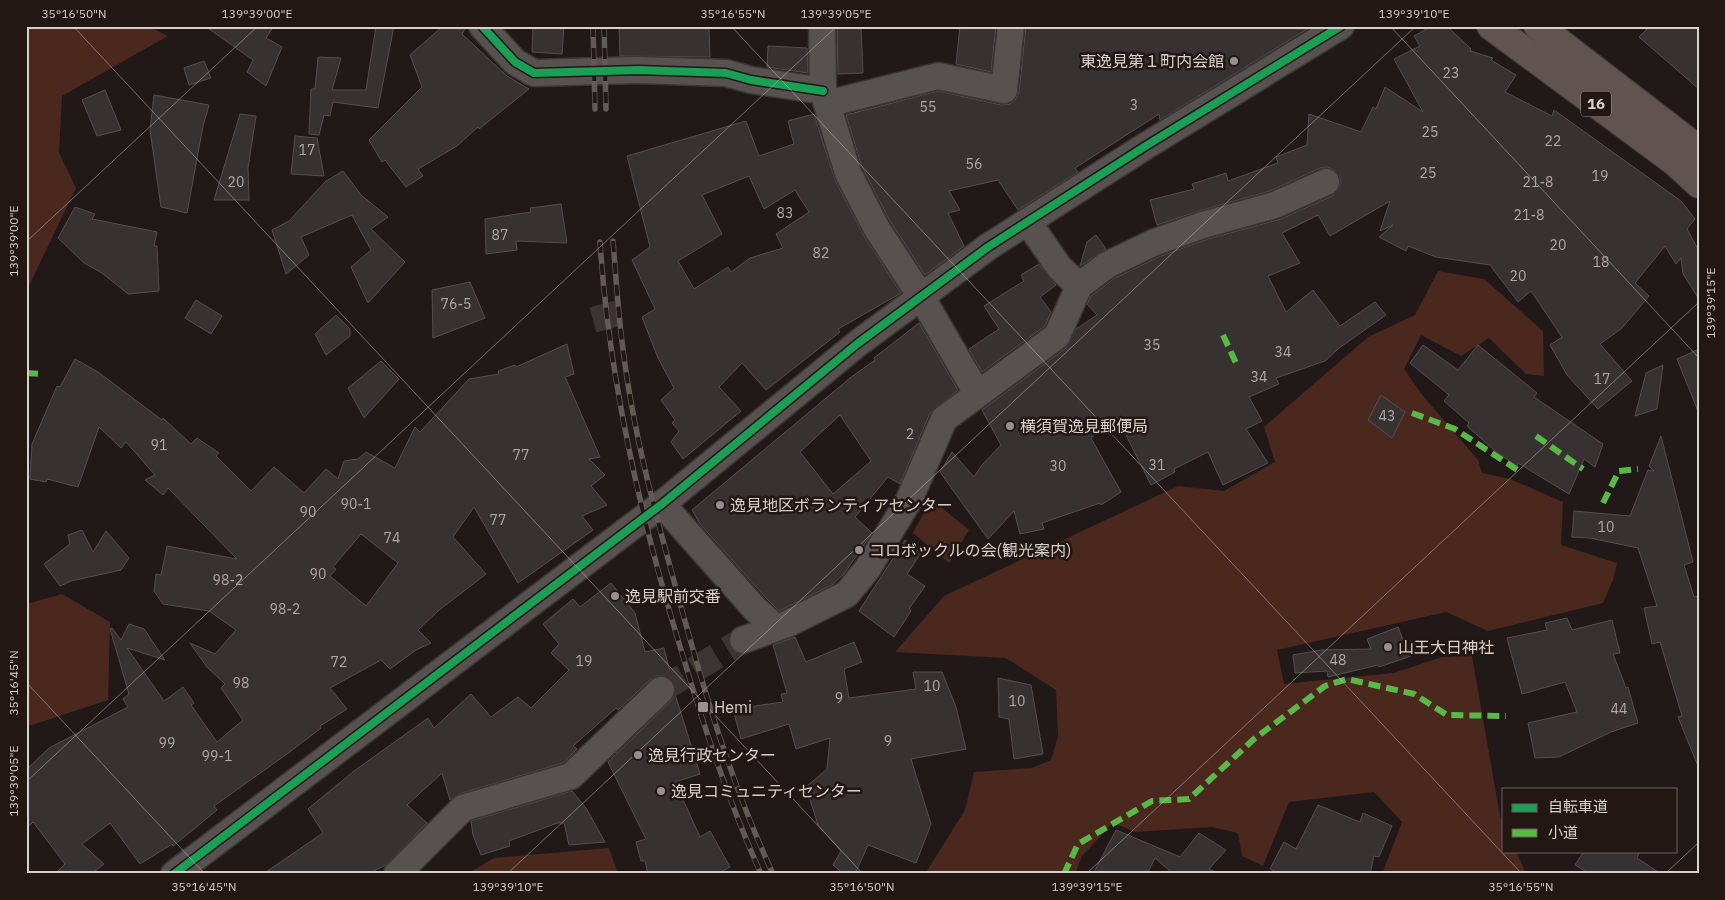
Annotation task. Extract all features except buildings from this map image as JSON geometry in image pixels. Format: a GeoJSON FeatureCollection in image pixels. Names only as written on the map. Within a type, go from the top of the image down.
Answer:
{"type":"FeatureCollection","features":[{"type":"Feature","properties":{"kind":"highway","name":"16"},"geometry":{"type":"LineString","coordinates":[[1491,26],[1674,162],[1699,184]]}},
{"type":"Feature","properties":{"kind":"highway","name":"16"},"geometry":{"type":"LineString","coordinates":[[1538,26],[1699,150]]}},
{"type":"Feature","properties":{"kind":"street"},"geometry":{"type":"LineString","coordinates":[[482,26],[515,62],[534,73],[638,70],[726,73],[825,97],[938,76],[1004,90],[1011,26]]}},
{"type":"Feature","properties":{"kind":"street"},"geometry":{"type":"LineString","coordinates":[[822,26],[825,97],[848,173],[877,229],[922,298],[977,393]]}},
{"type":"Feature","properties":{"kind":"street"},"geometry":{"type":"LineString","coordinates":[[174,874],[662,504],[858,344],[988,247],[1341,26]]}},
{"type":"Feature","properties":{"kind":"street"},"geometry":{"type":"LineString","coordinates":[[743,640],[811,613],[848,594],[868,568],[909,500],[944,419],[1057,336],[1079,286],[1107,265],[1155,242],[1202,225],[1275,205],[1326,182]]}},
{"type":"Feature","properties":{"kind":"street"},"geometry":{"type":"LineString","coordinates":[[1028,222],[1059,267],[1079,286]]}},
{"type":"Feature","properties":{"kind":"street"},"geometry":{"type":"LineString","coordinates":[[662,504],[755,608],[775,627]]}},
{"type":"Feature","properties":{"kind":"street"},"geometry":{"type":"LineString","coordinates":[[397,874],[463,808],[571,776],[661,690]]}},
{"type":"Feature","properties":{"kind":"shaded area"},"geometry":{"type":"Polygon","coordinates":[[[26,26],[148,26],[168,36],[62,96],[59,153],[76,188],[26,292],[26,26]]]}},
{"type":"Feature","properties":{"kind":"shaded area"},"geometry":{"type":"Polygon","coordinates":[[[1438,271],[1484,279],[1543,331],[1544,376],[1526,374],[1489,338],[1461,356],[1421,335],[1404,369],[1423,396],[1478,460],[1482,473],[1510,479],[1563,502],[1561,545],[1617,563],[1613,580],[1603,603],[1488,631],[1446,612],[1277,650],[1284,684],[1394,673],[1442,657],[1472,656],[1502,820],[1502,852],[1516,852],[1526,874],[1382,874],[1402,822],[1374,792],[1289,802],[1263,866],[1242,856],[1238,833],[1212,827],[1135,832],[1113,823],[1082,856],[1075,874],[925,874],[965,810],[974,772],[1032,768],[1051,760],[1058,736],[1056,690],[1006,658],[895,652],[944,596],[1178,486],[1224,491],[1275,462],[1264,427],[1368,337],[1415,315],[1438,271]]]}},
{"type":"Feature","properties":{"kind":"shaded area"},"geometry":{"type":"Polygon","coordinates":[[[931,499],[969,530],[949,563],[913,533],[931,499]]]}},
{"type":"Feature","properties":{"kind":"shaded area"},"geometry":{"type":"Polygon","coordinates":[[[62,594],[110,622],[108,700],[26,727],[26,604],[62,594]]]}},
{"type":"Feature","properties":{"kind":"shaded area"},"geometry":{"type":"Polygon","coordinates":[[[609,848],[618,874],[467,874],[494,858],[609,848]]]}},
{"type":"Feature","properties":{"kind":"tunnel"},"geometry":{"type":"LineString","coordinates":[[593,320],[629,310]]}},
{"type":"Feature","properties":{"kind":"tunnel"},"geometry":{"type":"LineString","coordinates":[[661,690],[743,640]]}},
{"type":"Feature","properties":{"kind":"railway"},"geometry":{"type":"LineString","coordinates":[[593,26],[595,109]]}},
{"type":"Feature","properties":{"kind":"railway"},"geometry":{"type":"LineString","coordinates":[[604,26],[606,109]]}},
{"type":"Feature","properties":{"kind":"railway"},"geometry":{"type":"LineString","coordinates":[[613,241],[627,380],[653,502],[687,628],[719,735],[744,805],[773,874]]}},
{"type":"Feature","properties":{"kind":"railway"},"geometry":{"type":"LineString","coordinates":[[600,242],[604,294],[619,398],[640,501],[667,603],[708,737],[738,820],[761,874]]}},
{"type":"Feature","properties":{"kind":"marked path"},"geometry":{"type":"LineString","coordinates":[[1223,335],[1236,363]]}},
{"type":"Feature","properties":{"kind":"marked path"},"geometry":{"type":"LineString","coordinates":[[26,373],[41,374]]}},
{"type":"Feature","properties":{"kind":"marked path"},"geometry":{"type":"LineString","coordinates":[[1412,413],[1455,429],[1519,471]]}},
{"type":"Feature","properties":{"kind":"marked path"},"geometry":{"type":"LineString","coordinates":[[1536,436],[1583,469]]}},
{"type":"Feature","properties":{"kind":"marked path"},"geometry":{"type":"LineString","coordinates":[[1603,503],[1619,471],[1638,469]]}},
{"type":"Feature","properties":{"kind":"marked path"},"geometry":{"type":"LineString","coordinates":[[1064,874],[1078,844],[1152,801],[1189,799],[1254,739],[1325,686],[1347,679],[1414,694],[1447,715],[1506,716]]}},
{"type":"Feature","properties":{"kind":"cycle path"},"geometry":{"type":"LineString","coordinates":[[482,26],[515,62],[534,73],[638,70],[726,73],[751,80],[823,91]]}},
{"type":"Feature","properties":{"kind":"cycle path"},"geometry":{"type":"LineString","coordinates":[[174,874],[662,504],[857,344],[988,247],[1144,147],[1341,26]]}},
{"type":"Feature","properties":{"kind":"place","name":"東逸見第１町内会館"},"geometry":{"type":"Point","coordinates":[1234,61]}},
{"type":"Feature","properties":{"kind":"place","name":"横須賀逸見郵便局"},"geometry":{"type":"Point","coordinates":[1010,426]}},
{"type":"Feature","properties":{"kind":"place","name":"逸見地区ボランティアセンター"},"geometry":{"type":"Point","coordinates":[720,505]}},
{"type":"Feature","properties":{"kind":"place","name":"コロボックルの会(観光案内)"},"geometry":{"type":"Point","coordinates":[859,550]}},
{"type":"Feature","properties":{"kind":"place","name":"逸見駅前交番"},"geometry":{"type":"Point","coordinates":[615,596]}},
{"type":"Feature","properties":{"kind":"place","name":"山王大日神社"},"geometry":{"type":"Point","coordinates":[1388,647]}},
{"type":"Feature","properties":{"kind":"place","name":"Hemi"},"geometry":{"type":"Point","coordinates":[703,707]}},
{"type":"Feature","properties":{"kind":"place","name":"逸見行政センター"},"geometry":{"type":"Point","coordinates":[638,755]}},
{"type":"Feature","properties":{"kind":"place","name":"逸見コミュニティセンター"},"geometry":{"type":"Point","coordinates":[661,791]}}]}
